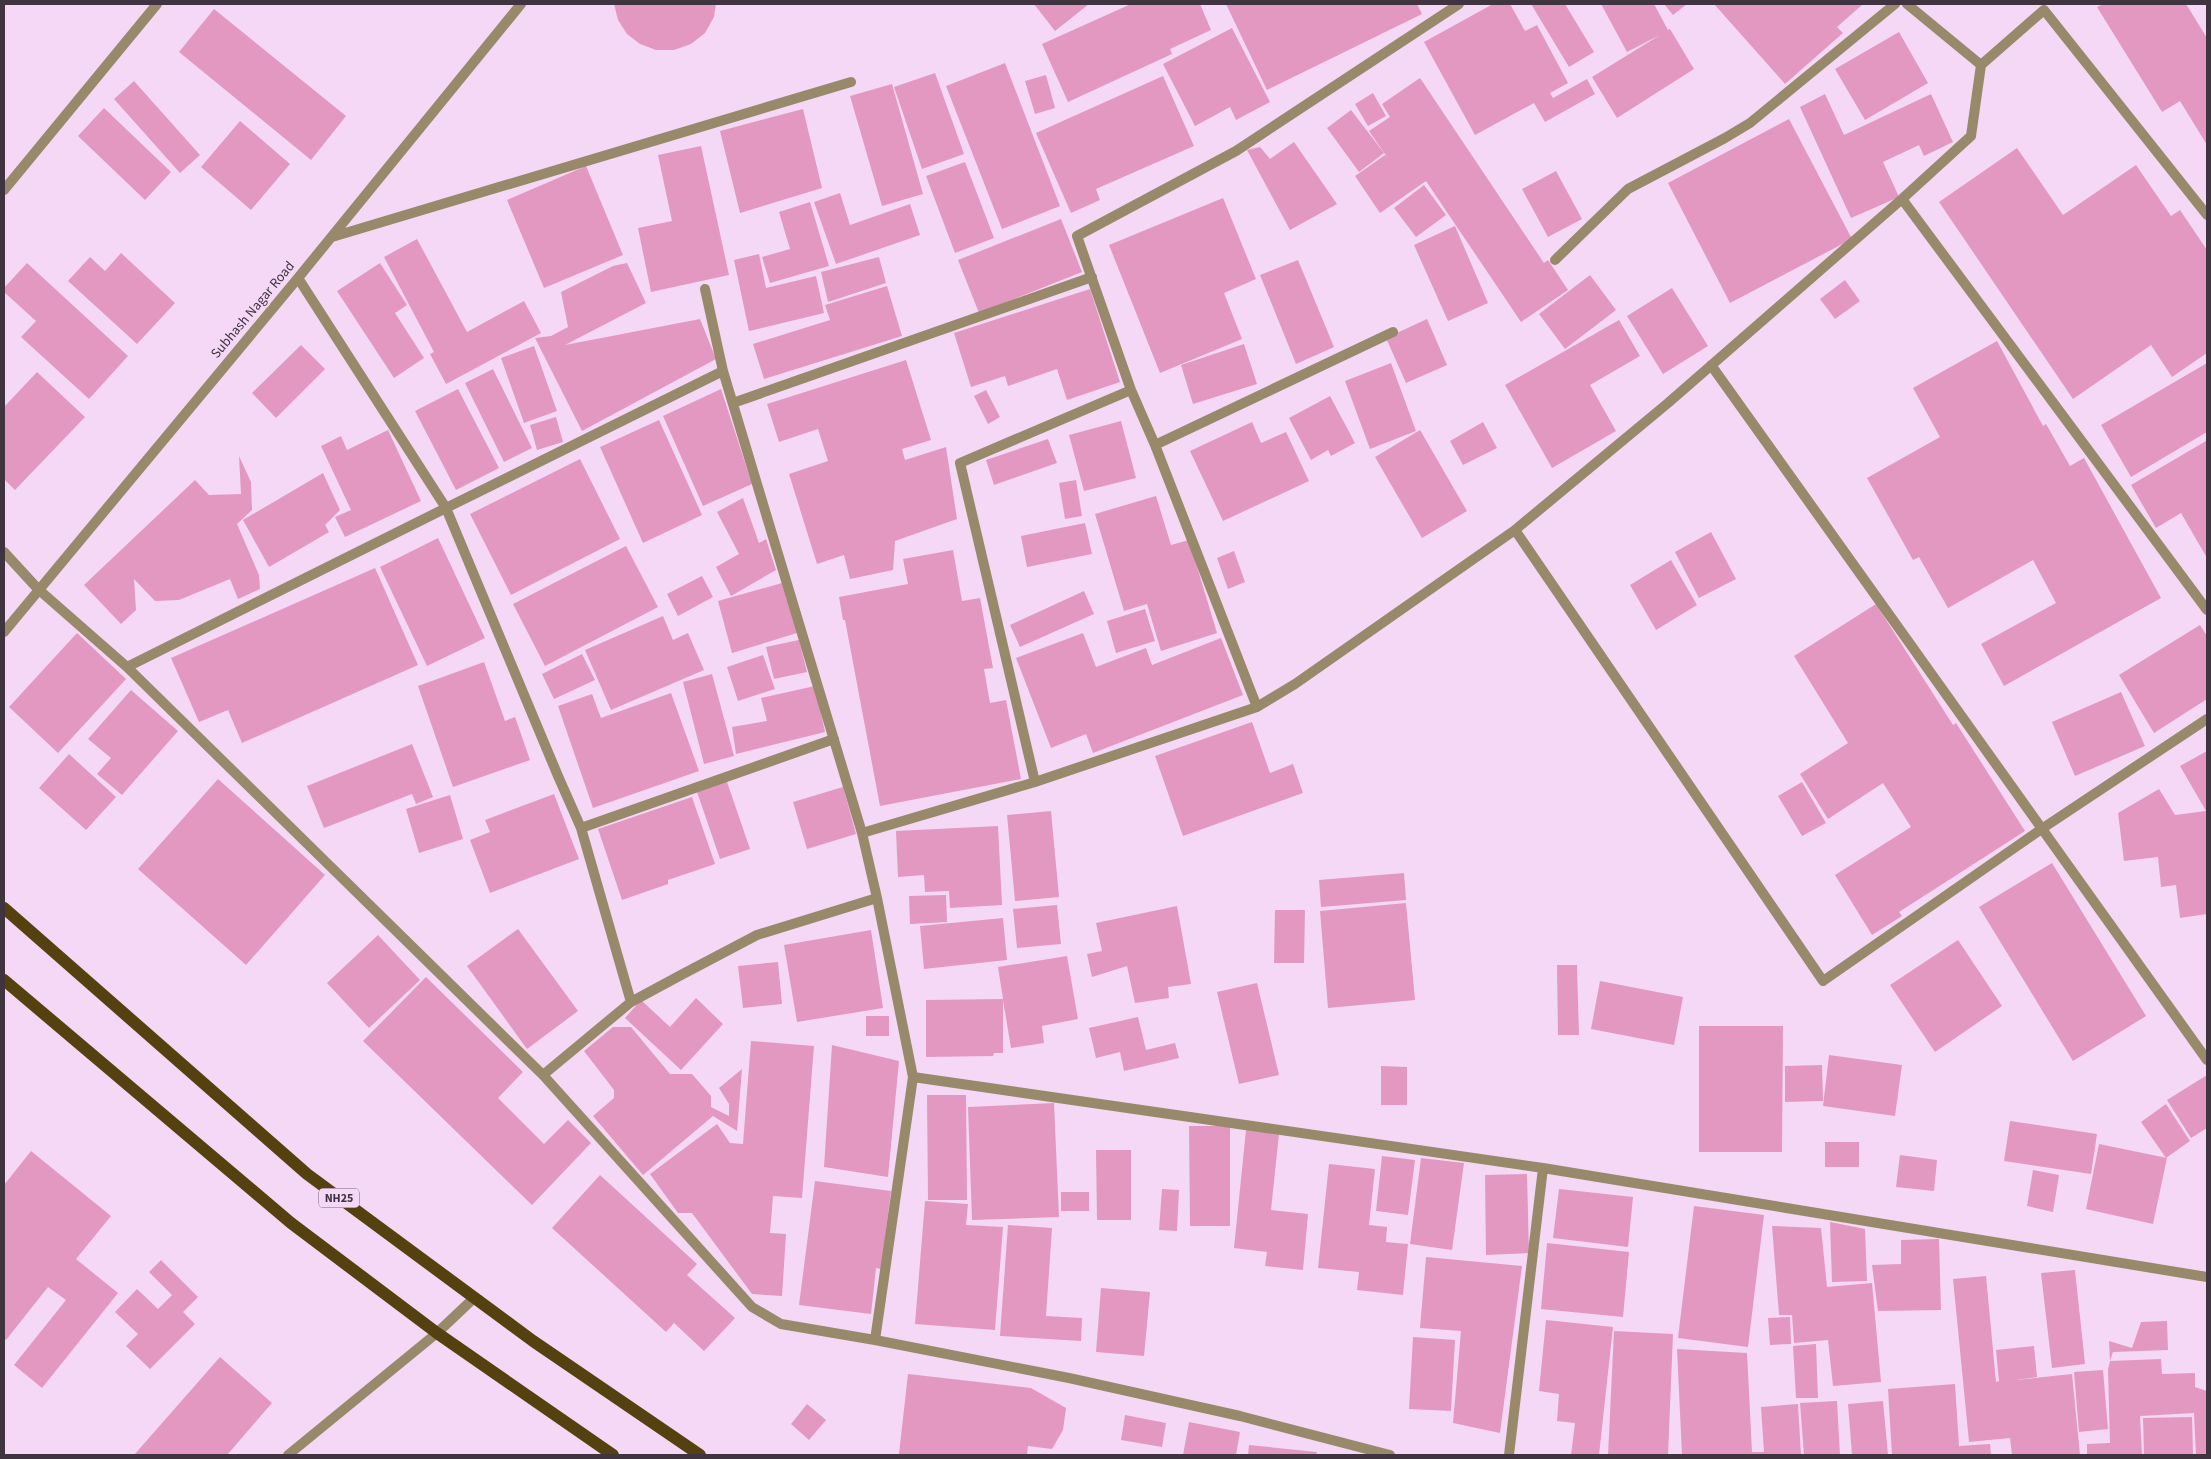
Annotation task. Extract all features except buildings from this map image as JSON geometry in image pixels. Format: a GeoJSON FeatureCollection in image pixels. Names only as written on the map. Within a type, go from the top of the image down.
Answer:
{"type":"FeatureCollection","features":[{"type":"Feature","properties":{"kind":"main road","name":"NH25"},"geometry":{"type":"LineString","coordinates":[[4,908],[307,1174],[533,1341],[700,1455]]}},
{"type":"Feature","properties":{"kind":"main road"},"geometry":{"type":"LineString","coordinates":[[4,980],[291,1223],[437,1333],[613,1455]]}},
{"type":"Feature","properties":{"kind":"street"},"geometry":{"type":"LineString","coordinates":[[4,189],[157,4]]}},
{"type":"Feature","properties":{"kind":"street","name":"Subhash Nagar Road"},"geometry":{"type":"LineString","coordinates":[[4,632],[332,237],[521,4]]}},
{"type":"Feature","properties":{"kind":"street"},"geometry":{"type":"LineString","coordinates":[[1257,707],[1155,445],[1131,390],[1077,236],[1236,151],[1459,4]]}},
{"type":"Feature","properties":{"kind":"street"},"geometry":{"type":"LineString","coordinates":[[1555,260],[1628,189],[1750,123],[1895,4]]}},
{"type":"Feature","properties":{"kind":"street"},"geometry":{"type":"LineString","coordinates":[[1907,4],[1981,65]]}},
{"type":"Feature","properties":{"kind":"street"},"geometry":{"type":"LineString","coordinates":[[862,833],[1035,782],[1257,707],[1295,684],[1516,530],[1711,365],[1902,199],[1971,136],[1981,65],[2046,7],[2207,215]]}},
{"type":"Feature","properties":{"kind":"street"},"geometry":{"type":"LineString","coordinates":[[332,237],[851,82]]}},
{"type":"Feature","properties":{"kind":"street"},"geometry":{"type":"LineString","coordinates":[[1902,199],[2207,610]]}},
{"type":"Feature","properties":{"kind":"street"},"geometry":{"type":"LineString","coordinates":[[733,403],[1092,277]]}},
{"type":"Feature","properties":{"kind":"street"},"geometry":{"type":"LineString","coordinates":[[298,278],[446,508],[581,828],[631,1002]]}},
{"type":"Feature","properties":{"kind":"street"},"geometry":{"type":"LineString","coordinates":[[705,289],[733,403],[862,833],[913,1077],[875,1340]]}},
{"type":"Feature","properties":{"kind":"street"},"geometry":{"type":"LineString","coordinates":[[1155,445],[1393,332]]}},
{"type":"Feature","properties":{"kind":"street"},"geometry":{"type":"LineString","coordinates":[[1711,365],[2207,1060]]}},
{"type":"Feature","properties":{"kind":"street"},"geometry":{"type":"LineString","coordinates":[[127,667],[724,371]]}},
{"type":"Feature","properties":{"kind":"street"},"geometry":{"type":"LineString","coordinates":[[1035,782],[960,462],[1131,390]]}},
{"type":"Feature","properties":{"kind":"street"},"geometry":{"type":"LineString","coordinates":[[1516,530],[1823,981],[2043,828],[2207,719]]}},
{"type":"Feature","properties":{"kind":"street"},"geometry":{"type":"LineString","coordinates":[[4,552],[38,589],[127,667],[543,1074],[752,1307],[781,1324],[875,1340],[1069,1378],[1240,1416],[1390,1455]]}},
{"type":"Feature","properties":{"kind":"street"},"geometry":{"type":"LineString","coordinates":[[581,828],[834,739]]}},
{"type":"Feature","properties":{"kind":"street"},"geometry":{"type":"LineString","coordinates":[[543,1074],[631,1002],[757,935],[877,898]]}},
{"type":"Feature","properties":{"kind":"street"},"geometry":{"type":"LineString","coordinates":[[913,1077],[1543,1168],[2207,1277]]}},
{"type":"Feature","properties":{"kind":"street"},"geometry":{"type":"LineString","coordinates":[[1509,1455],[1543,1168]]}},
{"type":"Feature","properties":{"kind":"street"},"geometry":{"type":"LineString","coordinates":[[288,1455],[437,1333],[474,1298]]}}]}
